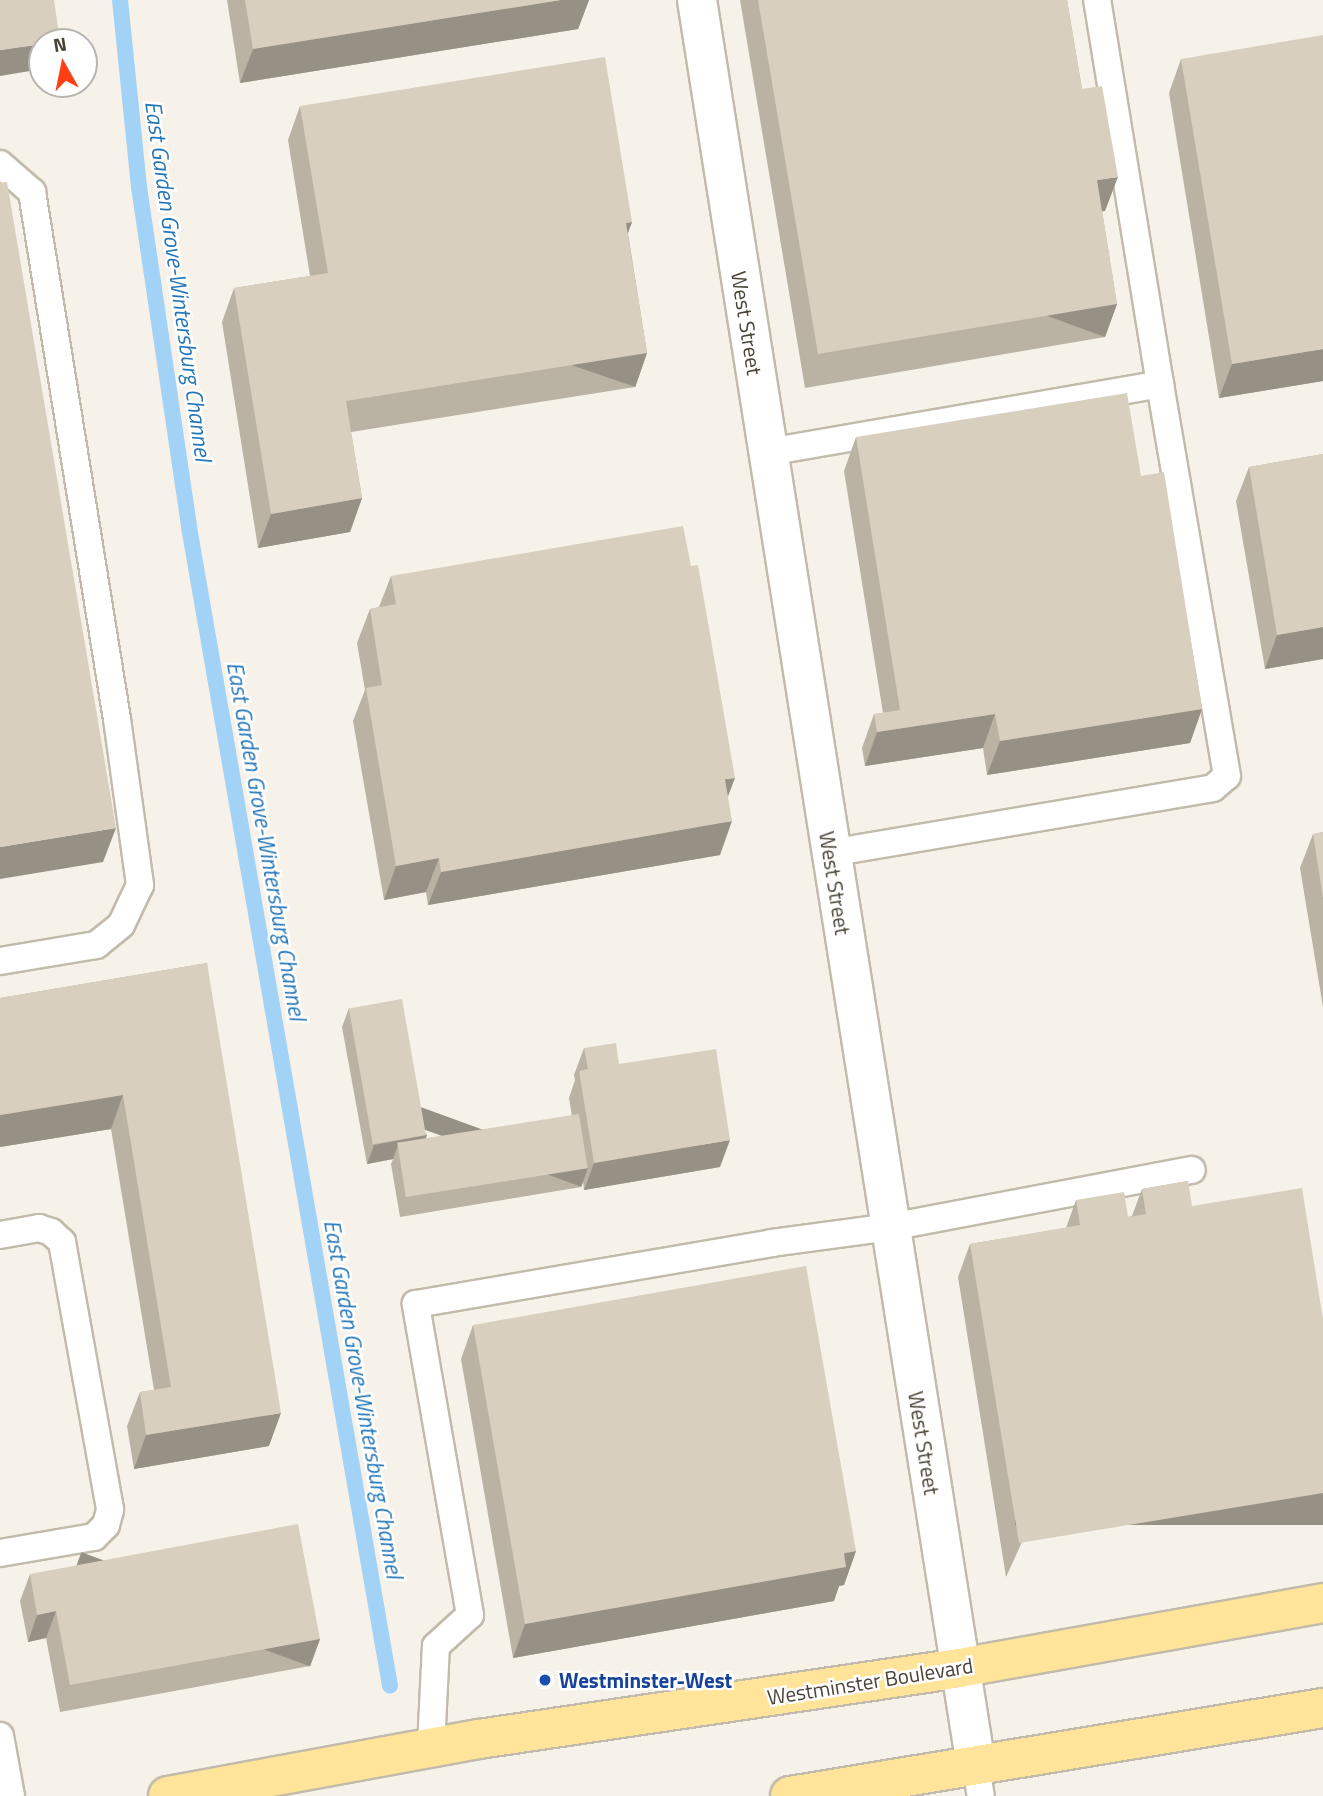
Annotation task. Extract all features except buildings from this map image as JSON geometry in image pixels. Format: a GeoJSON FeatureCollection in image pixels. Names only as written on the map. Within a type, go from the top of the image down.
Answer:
{"type":"FeatureCollection","features":[{"type":"Feature","properties":{"kind":"main road","name":"Westminster Boulevard"},"geometry":{"type":"LineString","coordinates":[[168,1796],[431,1747],[959,1668],[1323,1603]]}},
{"type":"Feature","properties":{"kind":"main road"},"geometry":{"type":"LineString","coordinates":[[790,1796],[978,1781],[1323,1708]]}},
{"type":"Feature","properties":{"kind":"street","name":"West Street"},"geometry":{"type":"LineString","coordinates":[[696,0],[978,1781]]}},
{"type":"Feature","properties":{"kind":"lane"},"geometry":{"type":"LineString","coordinates":[[830,853],[1213,788],[1227,776],[1097,0]]}},
{"type":"Feature","properties":{"kind":"lane"},"geometry":{"type":"LineString","coordinates":[[0,164],[32,192],[119,733],[140,885],[121,925],[96,945],[0,961]]}},
{"type":"Feature","properties":{"kind":"lane"},"geometry":{"type":"LineString","coordinates":[[768,452],[1160,384]]}},
{"type":"Feature","properties":{"kind":"lane"},"geometry":{"type":"LineString","coordinates":[[431,1747],[436,1646],[470,1615],[416,1304],[772,1244],[890,1227],[1192,1170]]}},
{"type":"Feature","properties":{"kind":"lane"},"geometry":{"type":"LineString","coordinates":[[0,1235],[39,1228],[51,1232],[62,1242],[110,1510],[106,1525],[94,1537],[0,1553]]}},
{"type":"Feature","properties":{"kind":"lane"},"geometry":{"type":"LineString","coordinates":[[0,1736],[10,1796]]}},
{"type":"Feature","properties":{"kind":"waterway","name":"East Garden Grove-Wintersburg Channel"},"geometry":{"type":"LineString","coordinates":[[120,0],[139,187],[189,527],[390,1686]]}},
{"type":"Feature","properties":{"kind":"place","name":"Westminster-West"},"geometry":{"type":"Point","coordinates":[545,1680]}}]}
